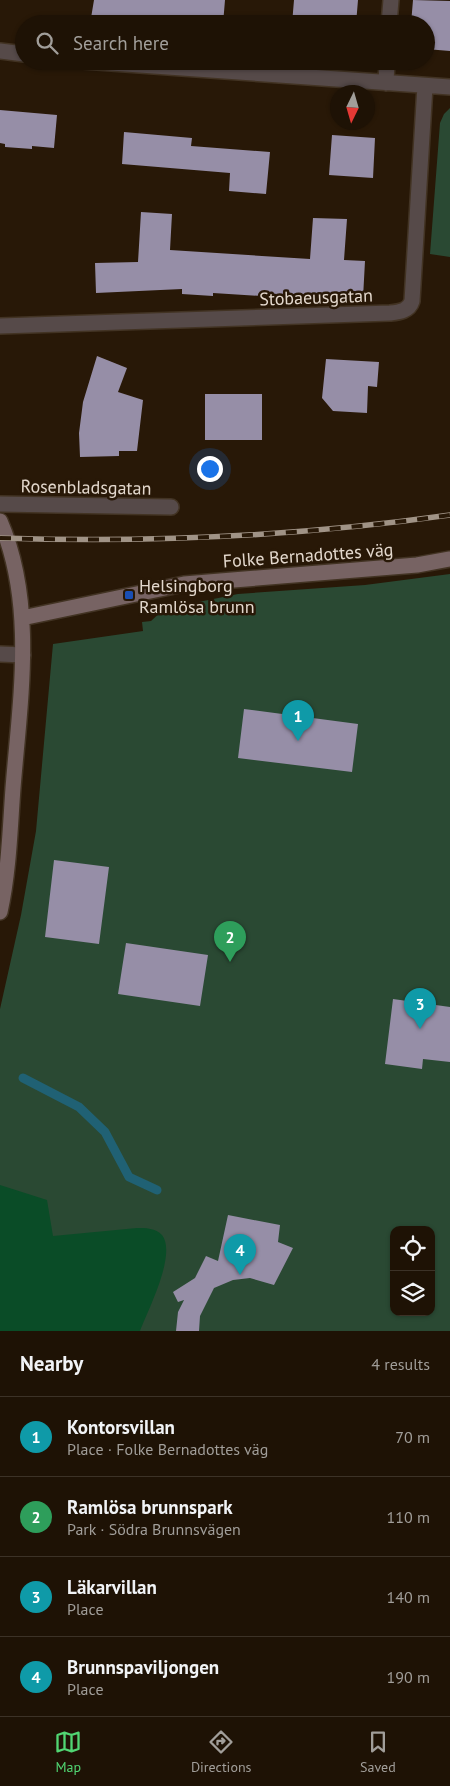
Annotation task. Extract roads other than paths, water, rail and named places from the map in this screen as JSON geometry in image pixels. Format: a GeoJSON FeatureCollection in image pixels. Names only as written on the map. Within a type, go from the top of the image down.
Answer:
{"type":"FeatureCollection","features":[{"type":"Feature","properties":{"kind":"street"},"geometry":{"type":"LineString","coordinates":[[389,15],[390,0]]}},
{"type":"Feature","properties":{"kind":"street"},"geometry":{"type":"LineString","coordinates":[[0,51],[15,53]]}},
{"type":"Feature","properties":{"kind":"street"},"geometry":{"type":"LineString","coordinates":[[213,70],[450,87]]}},
{"type":"Feature","properties":{"kind":"street"},"geometry":{"type":"LineString","coordinates":[[386,82],[387,70]]}},
{"type":"Feature","properties":{"kind":"street","name":"Stobaeusgatan"},"geometry":{"type":"LineString","coordinates":[[0,326],[404,311],[412,301],[425,86]]}},
{"type":"Feature","properties":{"kind":"street","name":"Rosenbladsgatan"},"geometry":{"type":"LineString","coordinates":[[0,504],[171,507]]}},
{"type":"Feature","properties":{"kind":"street"},"geometry":{"type":"LineString","coordinates":[[0,521],[7,538],[17,576],[22,618],[23,655],[8,855],[0,912]]}},
{"type":"Feature","properties":{"kind":"street","name":"Folke Bernadottes väg"},"geometry":{"type":"LineString","coordinates":[[22,618],[184,584],[417,565],[450,559]]}},
{"type":"Feature","properties":{"kind":"street"},"geometry":{"type":"LineString","coordinates":[[0,654],[23,655]]}},
{"type":"Feature","properties":{"kind":"waterway"},"geometry":{"type":"LineString","coordinates":[[23,1078],[79,1107],[105,1132],[129,1177],[157,1190]]}},
{"type":"Feature","properties":{"kind":"railway"},"geometry":{"type":"LineString","coordinates":[[0,538],[113,539],[225,536],[338,528],[450,515]]}},
{"type":"Feature","properties":{"kind":"place","name":"Helsingborg Ramlösa brunn"},"geometry":{"type":"Point","coordinates":[129,595]}},
{"type":"Feature","properties":{"kind":"place","name":"Kontorsvillan"},"geometry":{"type":"Point","coordinates":[298,741]}},
{"type":"Feature","properties":{"kind":"place","name":"Ramlösa brunnspark"},"geometry":{"type":"Point","coordinates":[230,962]}},
{"type":"Feature","properties":{"kind":"place","name":"Läkarvillan"},"geometry":{"type":"Point","coordinates":[420,1029]}},
{"type":"Feature","properties":{"kind":"place","name":"Brunnspaviljongen"},"geometry":{"type":"Point","coordinates":[240,1275]}}]}
